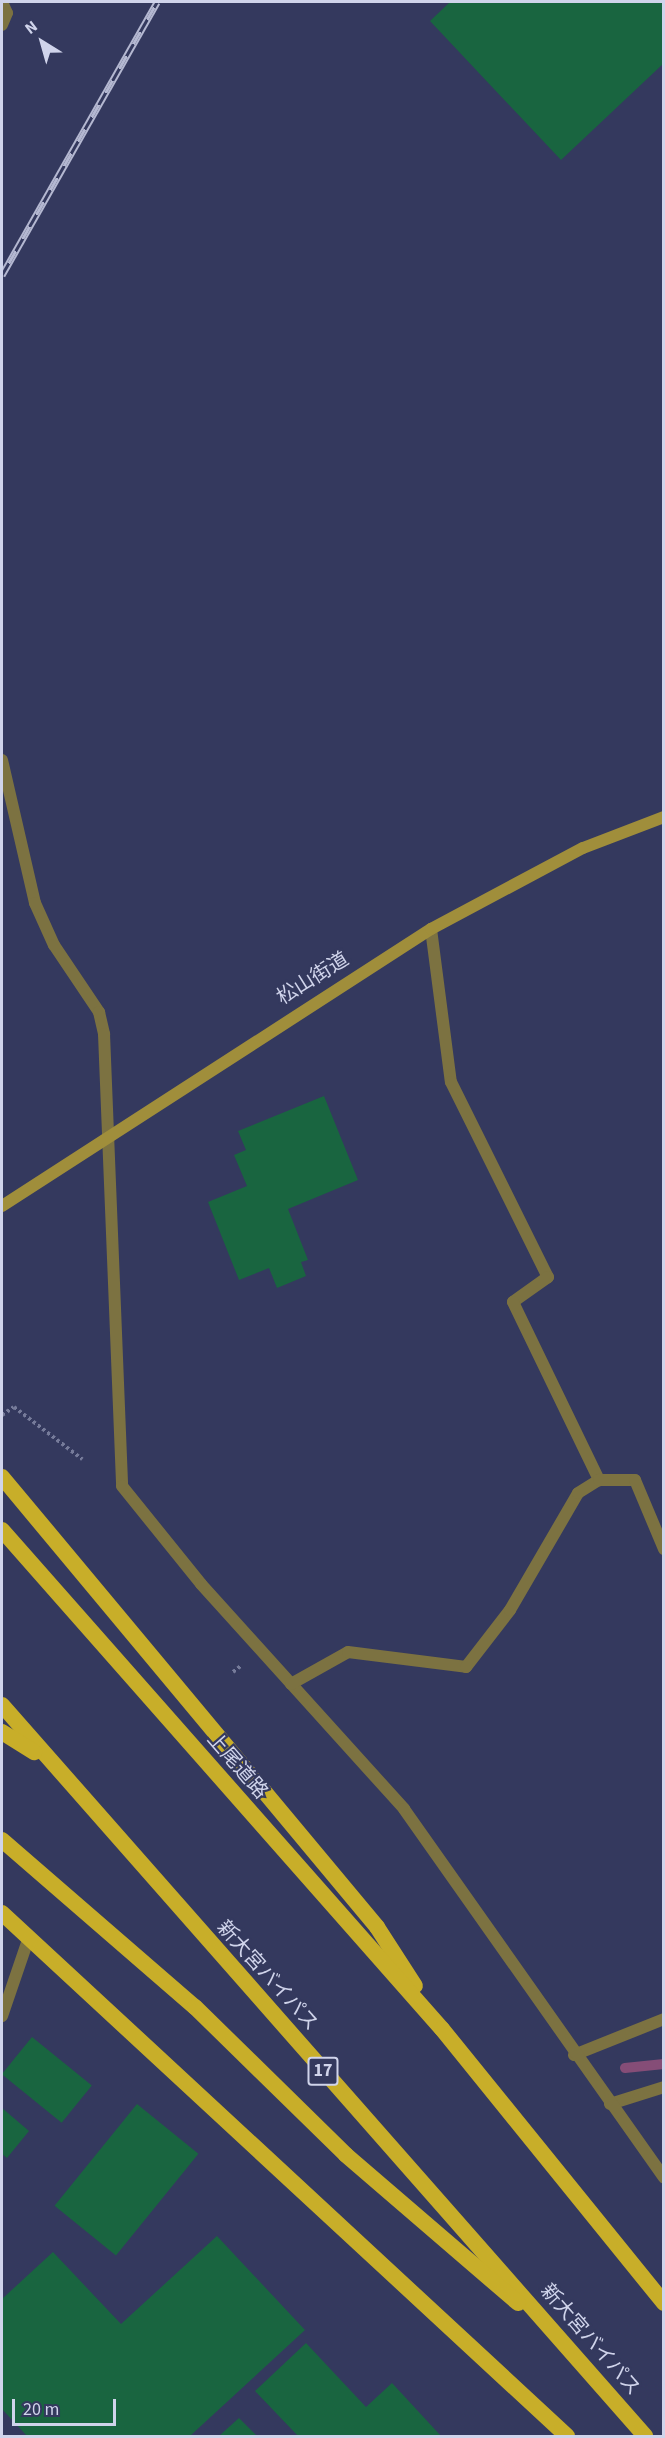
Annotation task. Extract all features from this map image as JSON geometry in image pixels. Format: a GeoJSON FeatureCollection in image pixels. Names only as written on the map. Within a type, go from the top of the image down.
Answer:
{"type":"FeatureCollection","features":[{"type":"Feature","properties":{"kind":"highway"},"geometry":{"type":"LineString","coordinates":[[2,1477],[377,1927],[442,2029],[663,2303]]}},
{"type":"Feature","properties":{"kind":"highway","name":"上尾道路"},"geometry":{"type":"LineString","coordinates":[[2,1530],[442,2029]]}},
{"type":"Feature","properties":{"kind":"highway","name":"新大宮バイパス"},"geometry":{"type":"LineString","coordinates":[[2,1705],[45,1758],[566,2344],[645,2436]]}},
{"type":"Feature","properties":{"kind":"highway","name":"17"},"geometry":{"type":"LineString","coordinates":[[2,1732],[45,1758]]}},
{"type":"Feature","properties":{"kind":"highway"},"geometry":{"type":"LineString","coordinates":[[2,1840],[195,2007],[346,2156],[566,2344]]}},
{"type":"Feature","properties":{"kind":"highway"},"geometry":{"type":"LineString","coordinates":[[2,1913],[28,1940],[567,2436]]}},
{"type":"Feature","properties":{"kind":"main road","name":"松山街道"},"geometry":{"type":"LineString","coordinates":[[2,1206],[431,929],[583,848],[663,817]]}},
{"type":"Feature","properties":{"kind":"street"},"geometry":{"type":"LineString","coordinates":[[2,2],[8,14],[2,25]]}},
{"type":"Feature","properties":{"kind":"street"},"geometry":{"type":"LineString","coordinates":[[2,760],[35,903],[54,945],[99,1012],[104,1034],[106,1139],[122,1486],[291,1684],[404,1809],[574,2055],[663,2178]]}},
{"type":"Feature","properties":{"kind":"street"},"geometry":{"type":"LineString","coordinates":[[431,929],[451,1082],[549,1277],[513,1302],[599,1480]]}},
{"type":"Feature","properties":{"kind":"street"},"geometry":{"type":"LineString","coordinates":[[291,1684],[348,1652],[466,1667],[510,1610],[578,1493],[599,1480],[634,1480],[663,1548]]}},
{"type":"Feature","properties":{"kind":"street"},"geometry":{"type":"LineString","coordinates":[[2,2016],[28,1940]]}},
{"type":"Feature","properties":{"kind":"street"},"geometry":{"type":"LineString","coordinates":[[574,2055],[663,2019]]}},
{"type":"Feature","properties":{"kind":"street"},"geometry":{"type":"LineString","coordinates":[[610,2104],[663,2087]]}},
{"type":"Feature","properties":{"kind":"path"},"geometry":{"type":"LineString","coordinates":[[2,1415],[14,1407],[82,1459]]}},
{"type":"Feature","properties":{"kind":"building"},"geometry":{"type":"Polygon","coordinates":[[[450,2],[664,2],[664,63],[561,160],[430,21],[450,2]]]}},
{"type":"Feature","properties":{"kind":"building"},"geometry":{"type":"Polygon","coordinates":[[[324,1096],[358,1180],[288,1209],[308,1260],[301,1262],[306,1276],[277,1288],[269,1268],[239,1280],[208,1202],[247,1186],[234,1155],[246,1150],[238,1131],[324,1096]]]}},
{"type":"Feature","properties":{"kind":"building"},"geometry":{"type":"Polygon","coordinates":[[[32,2037],[92,2085],[62,2123],[2,2074],[32,2037]]]}},
{"type":"Feature","properties":{"kind":"building"},"geometry":{"type":"Polygon","coordinates":[[[137,2104],[198,2154],[116,2256],[55,2206],[137,2104]]]}},
{"type":"Feature","properties":{"kind":"building"},"geometry":{"type":"Polygon","coordinates":[[[2,2108],[29,2131],[7,2158],[2,2154],[2,2108]]]}},
{"type":"Feature","properties":{"kind":"building"},"geometry":{"type":"Polygon","coordinates":[[[217,2236],[305,2330],[190,2436],[27,2436],[2,2409],[2,2299],[53,2252],[121,2324],[217,2236]]]}},
{"type":"Feature","properties":{"kind":"building"},"geometry":{"type":"Polygon","coordinates":[[[306,2343],[366,2407],[392,2383],[441,2436],[298,2436],[255,2391],[306,2343]]]}},
{"type":"Feature","properties":{"kind":"building"},"geometry":{"type":"Polygon","coordinates":[[[239,2418],[257,2436],[219,2436],[239,2418]]]}},
{"type":"Feature","properties":{"kind":"waterway"},"geometry":{"type":"LineString","coordinates":[[625,2068],[664,2064]]}},
{"type":"Feature","properties":{"kind":"railway"},"geometry":{"type":"LineString","coordinates":[[2,275],[157,2]]}}]}
